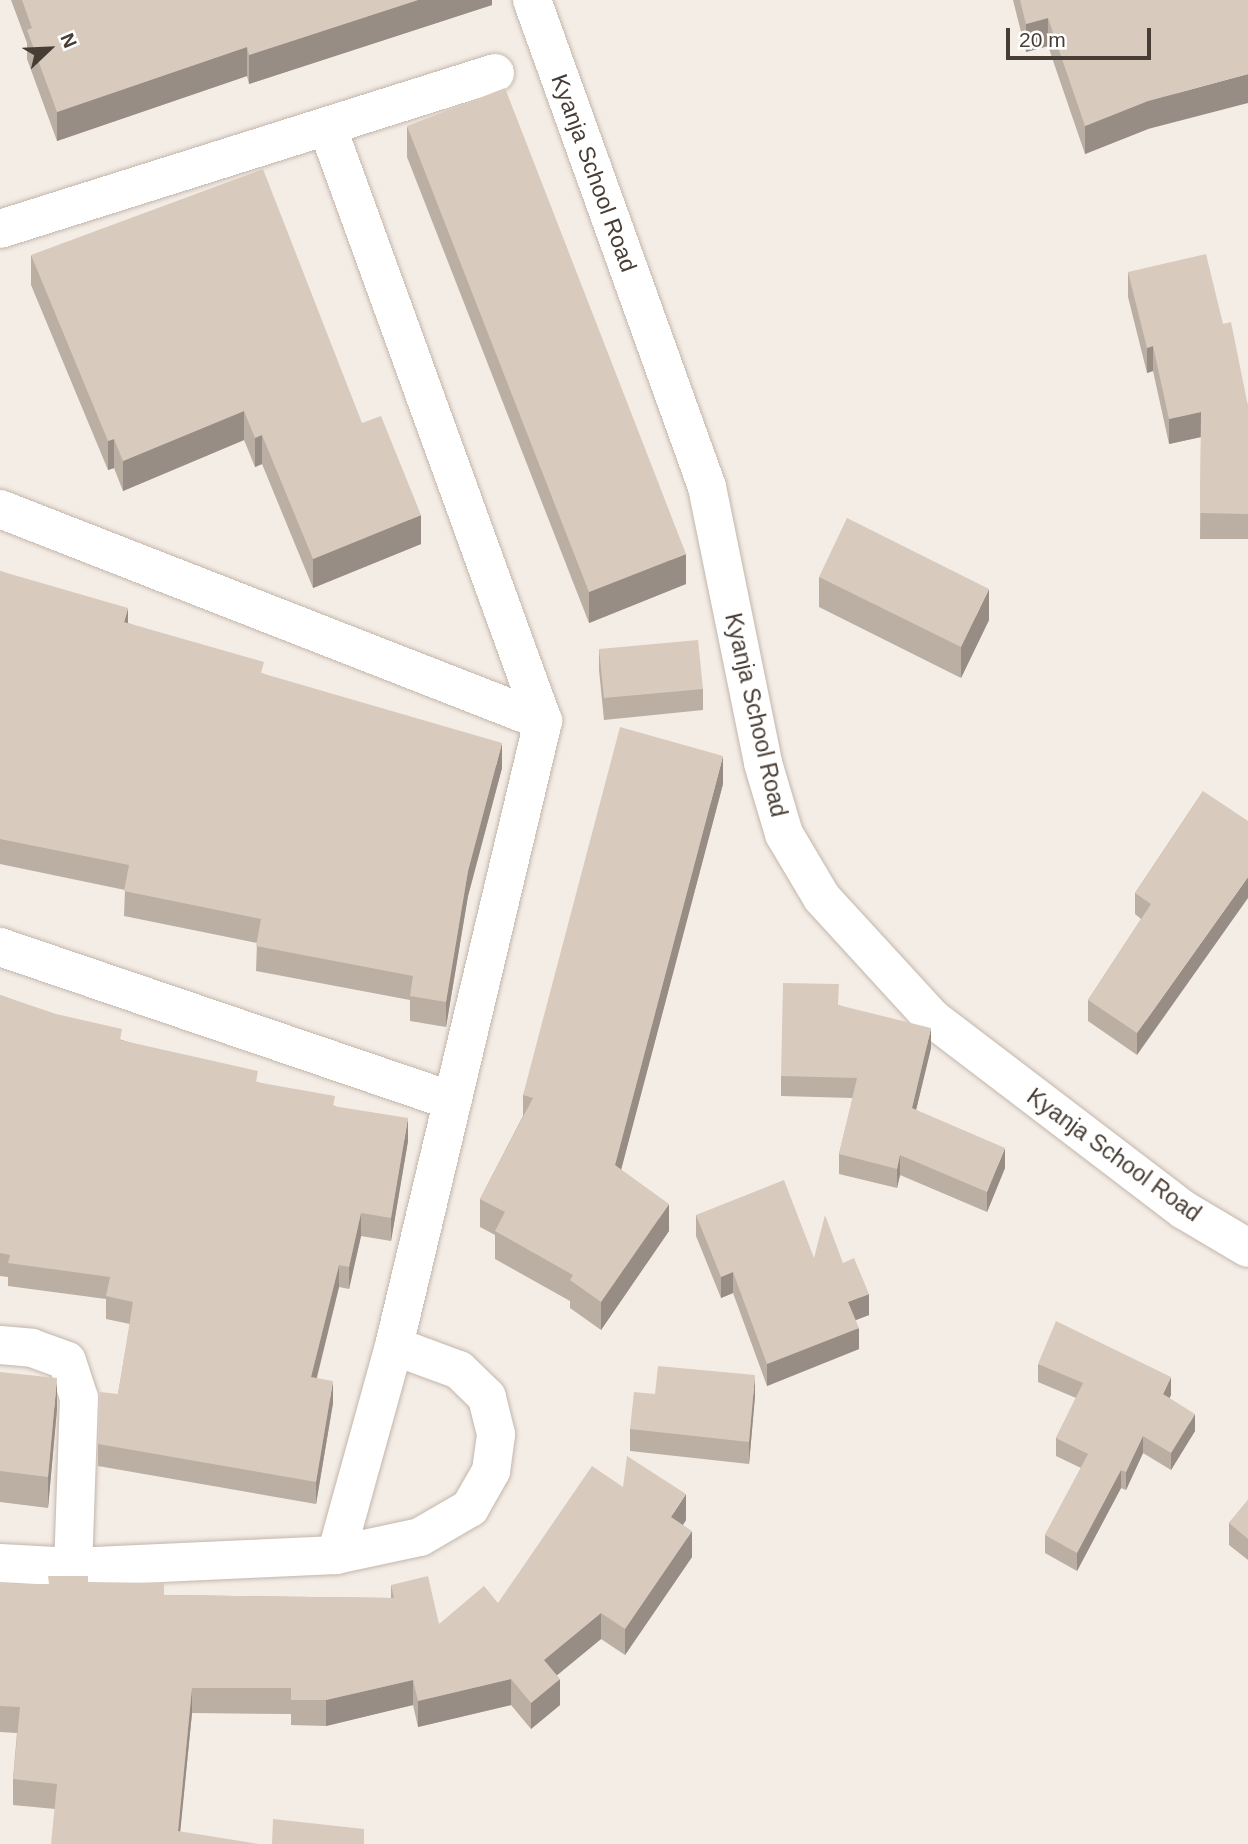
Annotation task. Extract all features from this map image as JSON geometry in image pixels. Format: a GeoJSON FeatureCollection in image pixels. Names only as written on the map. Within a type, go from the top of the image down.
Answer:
{"type":"FeatureCollection","features":[{"type":"Feature","properties":{"kind":"street","name":"Kyanja School Road"},"geometry":{"type":"LineString","coordinates":[[532,0],[707,486],[763,764],[784,834],[822,898],[933,1019],[1184,1210],[1248,1248]]}},
{"type":"Feature","properties":{"kind":"street"},"geometry":{"type":"LineString","coordinates":[[0,229],[495,73]]}},
{"type":"Feature","properties":{"kind":"street"},"geometry":{"type":"LineString","coordinates":[[327,126],[543,721],[394,1346],[336,1555]]}},
{"type":"Feature","properties":{"kind":"street"},"geometry":{"type":"LineString","coordinates":[[0,509],[543,721]]}},
{"type":"Feature","properties":{"kind":"street"},"geometry":{"type":"LineString","coordinates":[[0,947],[453,1101]]}},
{"type":"Feature","properties":{"kind":"street"},"geometry":{"type":"LineString","coordinates":[[0,1345],[32,1348],[68,1362],[79,1398],[73,1567]]}},
{"type":"Feature","properties":{"kind":"street"},"geometry":{"type":"LineString","coordinates":[[0,1563],[73,1567],[336,1555],[420,1537],[470,1508],[491,1471],[496,1434],[487,1397],[459,1370],[394,1346]]}},
{"type":"Feature","properties":{"kind":"building"},"geometry":{"type":"Polygon","coordinates":[[[22,0],[418,0],[249,55],[247,47],[57,112],[27,30],[32,28],[22,0]]]}},
{"type":"Feature","properties":{"kind":"building"},"geometry":{"type":"Polygon","coordinates":[[[1020,0],[1248,0],[1248,74],[1148,101],[1085,126],[1048,18],[1026,24],[1020,0]]]}},
{"type":"Feature","properties":{"kind":"building"},"geometry":{"type":"Polygon","coordinates":[[[505,88],[686,554],[589,592],[407,126],[505,88]]]}},
{"type":"Feature","properties":{"kind":"building"},"geometry":{"type":"Polygon","coordinates":[[[263,169],[362,423],[381,416],[421,515],[313,559],[262,435],[255,438],[244,411],[123,461],[114,439],[108,441],[31,255],[263,169]]]}},
{"type":"Feature","properties":{"kind":"building"},"geometry":{"type":"Polygon","coordinates":[[[1206,254],[1223,324],[1231,322],[1248,406],[1248,514],[1200,513],[1201,412],[1169,419],[1153,346],[1147,348],[1128,272],[1206,254]]]}},
{"type":"Feature","properties":{"kind":"building"},"geometry":{"type":"Polygon","coordinates":[[[847,518],[989,589],[961,647],[819,577],[847,518]]]}},
{"type":"Feature","properties":{"kind":"building"},"geometry":{"type":"Polygon","coordinates":[[[0,571],[128,608],[124,622],[264,662],[261,673],[502,743],[468,871],[446,1002],[410,996],[413,976],[256,946],[261,919],[124,891],[129,865],[0,839],[0,571]]]}},
{"type":"Feature","properties":{"kind":"building"},"geometry":{"type":"Polygon","coordinates":[[[698,640],[703,689],[604,698],[599,649],[698,640]]]}},
{"type":"Feature","properties":{"kind":"building"},"geometry":{"type":"Polygon","coordinates":[[[620,727],[723,756],[615,1165],[669,1204],[601,1302],[570,1280],[573,1275],[495,1231],[505,1212],[480,1199],[533,1098],[523,1095],[620,727]]]}},
{"type":"Feature","properties":{"kind":"building"},"geometry":{"type":"Polygon","coordinates":[[[1203,791],[1248,821],[1248,877],[1137,1033],[1088,1000],[1151,904],[1135,893],[1203,791]]]}},
{"type":"Feature","properties":{"kind":"building"},"geometry":{"type":"Polygon","coordinates":[[[783,983],[839,984],[838,1005],[931,1028],[912,1108],[1005,1148],[987,1192],[900,1155],[897,1169],[839,1154],[857,1078],[781,1076],[783,983]]]}},
{"type":"Feature","properties":{"kind":"building"},"geometry":{"type":"Polygon","coordinates":[[[0,995],[56,1014],[122,1029],[120,1040],[258,1071],[256,1082],[335,1096],[333,1106],[408,1118],[391,1218],[361,1213],[349,1267],[339,1265],[311,1377],[333,1381],[316,1482],[98,1444],[100,1392],[118,1394],[133,1302],[106,1296],[110,1277],[8,1263],[10,1255],[0,1253],[0,995]]]}},
{"type":"Feature","properties":{"kind":"building"},"geometry":{"type":"Polygon","coordinates":[[[784,1180],[814,1258],[825,1215],[843,1263],[854,1258],[869,1294],[848,1302],[859,1328],[767,1364],[733,1272],[721,1277],[696,1215],[784,1180]]]}},
{"type":"Feature","properties":{"kind":"building"},"geometry":{"type":"Polygon","coordinates":[[[1056,1321],[1171,1377],[1163,1394],[1195,1414],[1171,1453],[1143,1436],[1126,1472],[1121,1470],[1077,1553],[1045,1535],[1088,1454],[1056,1438],[1083,1383],[1038,1364],[1056,1321]]]}},
{"type":"Feature","properties":{"kind":"building"},"geometry":{"type":"Polygon","coordinates":[[[658,1366],[755,1375],[749,1442],[630,1429],[634,1392],[655,1394],[658,1366]]]}},
{"type":"Feature","properties":{"kind":"building"},"geometry":{"type":"Polygon","coordinates":[[[0,1372],[57,1378],[48,1477],[0,1471],[0,1372]]]}},
{"type":"Feature","properties":{"kind":"building"},"geometry":{"type":"Polygon","coordinates":[[[627,1456],[686,1494],[671,1517],[692,1531],[625,1629],[601,1613],[544,1660],[560,1679],[531,1703],[511,1679],[418,1701],[413,1680],[326,1700],[291,1700],[291,1688],[192,1688],[178,1831],[259,1844],[51,1844],[57,1784],[13,1779],[20,1707],[0,1706],[0,1584],[49,1584],[48,1576],[88,1576],[88,1582],[164,1583],[164,1595],[394,1598],[391,1585],[428,1576],[439,1624],[484,1586],[498,1603],[592,1466],[623,1487],[627,1456]]]}},
{"type":"Feature","properties":{"kind":"building"},"geometry":{"type":"Polygon","coordinates":[[[1248,1500],[1248,1539],[1229,1523],[1248,1500]]]}},
{"type":"Feature","properties":{"kind":"building"},"geometry":{"type":"Polygon","coordinates":[[[273,1819],[364,1829],[364,1844],[272,1844],[273,1819]]]}}]}
